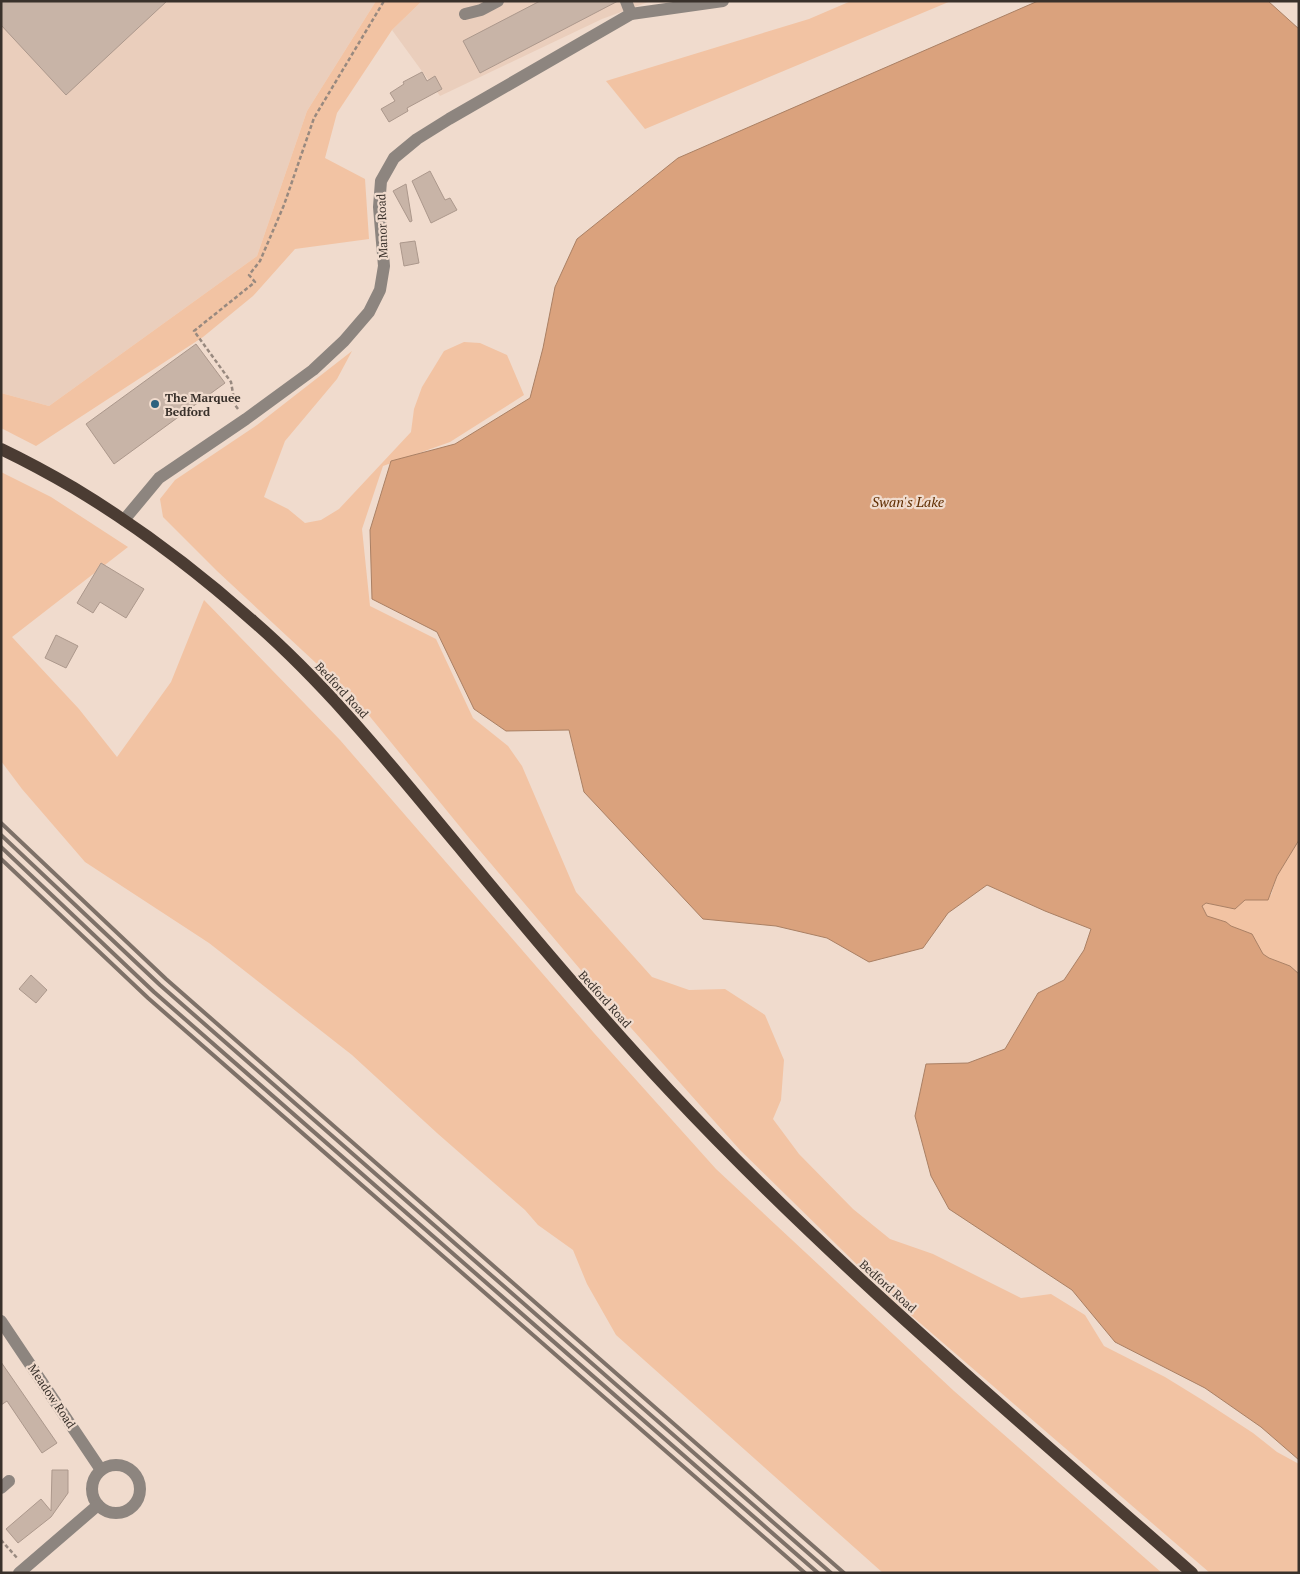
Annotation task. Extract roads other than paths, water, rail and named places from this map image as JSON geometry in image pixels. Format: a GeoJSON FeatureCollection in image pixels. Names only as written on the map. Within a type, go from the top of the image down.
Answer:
{"type":"FeatureCollection","features":[{"type":"Feature","properties":{"kind":"main road","name":"Bedford Road"},"geometry":{"type":"LineString","coordinates":[[1,449],[73,487],[124,520],[200,576],[242,611],[309,675],[366,735],[585,998],[670,1092],[794,1218],[921,1335],[1192,1573]]}},
{"type":"Feature","properties":{"kind":"street"},"geometry":{"type":"LineString","coordinates":[[465,14],[481,10],[498,1]]}},
{"type":"Feature","properties":{"kind":"street"},"geometry":{"type":"LineString","coordinates":[[626,1],[631,14]]}},
{"type":"Feature","properties":{"kind":"street","name":"Manor Road"},"geometry":{"type":"LineString","coordinates":[[124,520],[159,478],[246,420],[313,370],[344,341],[369,312],[380,290],[384,266],[379,207],[381,181],[394,158],[417,139],[449,118],[631,14],[723,1]]}},
{"type":"Feature","properties":{"kind":"street","name":"Meadow Road"},"geometry":{"type":"LineString","coordinates":[[1,1322],[101,1470]]}},
{"type":"Feature","properties":{"kind":"street"},"geometry":{"type":"LineString","coordinates":[[113,1465],[127,1467],[138,1477],[140,1492],[135,1505],[125,1512],[112,1513],[98,1505],[92,1490],[96,1476],[101,1470],[113,1465]]}},
{"type":"Feature","properties":{"kind":"street"},"geometry":{"type":"LineString","coordinates":[[23,1570],[98,1505]]}},
{"type":"Feature","properties":{"kind":"water","name":"Swan's Lake"},"geometry":{"type":"Polygon","coordinates":[[[1038,1],[1268,1],[1299,29],[1299,840],[1277,876],[1268,900],[1245,900],[1235,909],[1206,903],[1202,906],[1207,916],[1252,934],[1263,954],[1290,966],[1299,974],[1299,1460],[1261,1427],[1205,1388],[1115,1342],[1072,1290],[949,1209],[931,1176],[915,1116],[926,1064],[968,1063],[1005,1049],[1038,993],[1064,980],[1084,950],[1091,929],[987,885],[948,913],[923,948],[869,962],[827,938],[776,926],[703,919],[584,792],[569,730],[506,731],[474,709],[437,632],[372,599],[370,530],[391,461],[455,444],[530,398],[543,348],[555,287],[577,239],[678,158],[1038,1]]]}},
{"type":"Feature","properties":{"kind":"railway"},"geometry":{"type":"LineString","coordinates":[[1,823],[166,979],[844,1573]]}},
{"type":"Feature","properties":{"kind":"railway"},"geometry":{"type":"LineString","coordinates":[[1,835],[160,985],[831,1573]]}},
{"type":"Feature","properties":{"kind":"railway"},"geometry":{"type":"LineString","coordinates":[[1,847],[154,992],[818,1573]]}},
{"type":"Feature","properties":{"kind":"railway"},"geometry":{"type":"LineString","coordinates":[[1,859],[148,998],[805,1573]]}},
{"type":"Feature","properties":{"kind":"place","name":"The Marquee Bedford"},"geometry":{"type":"Point","coordinates":[155,404]}}]}
